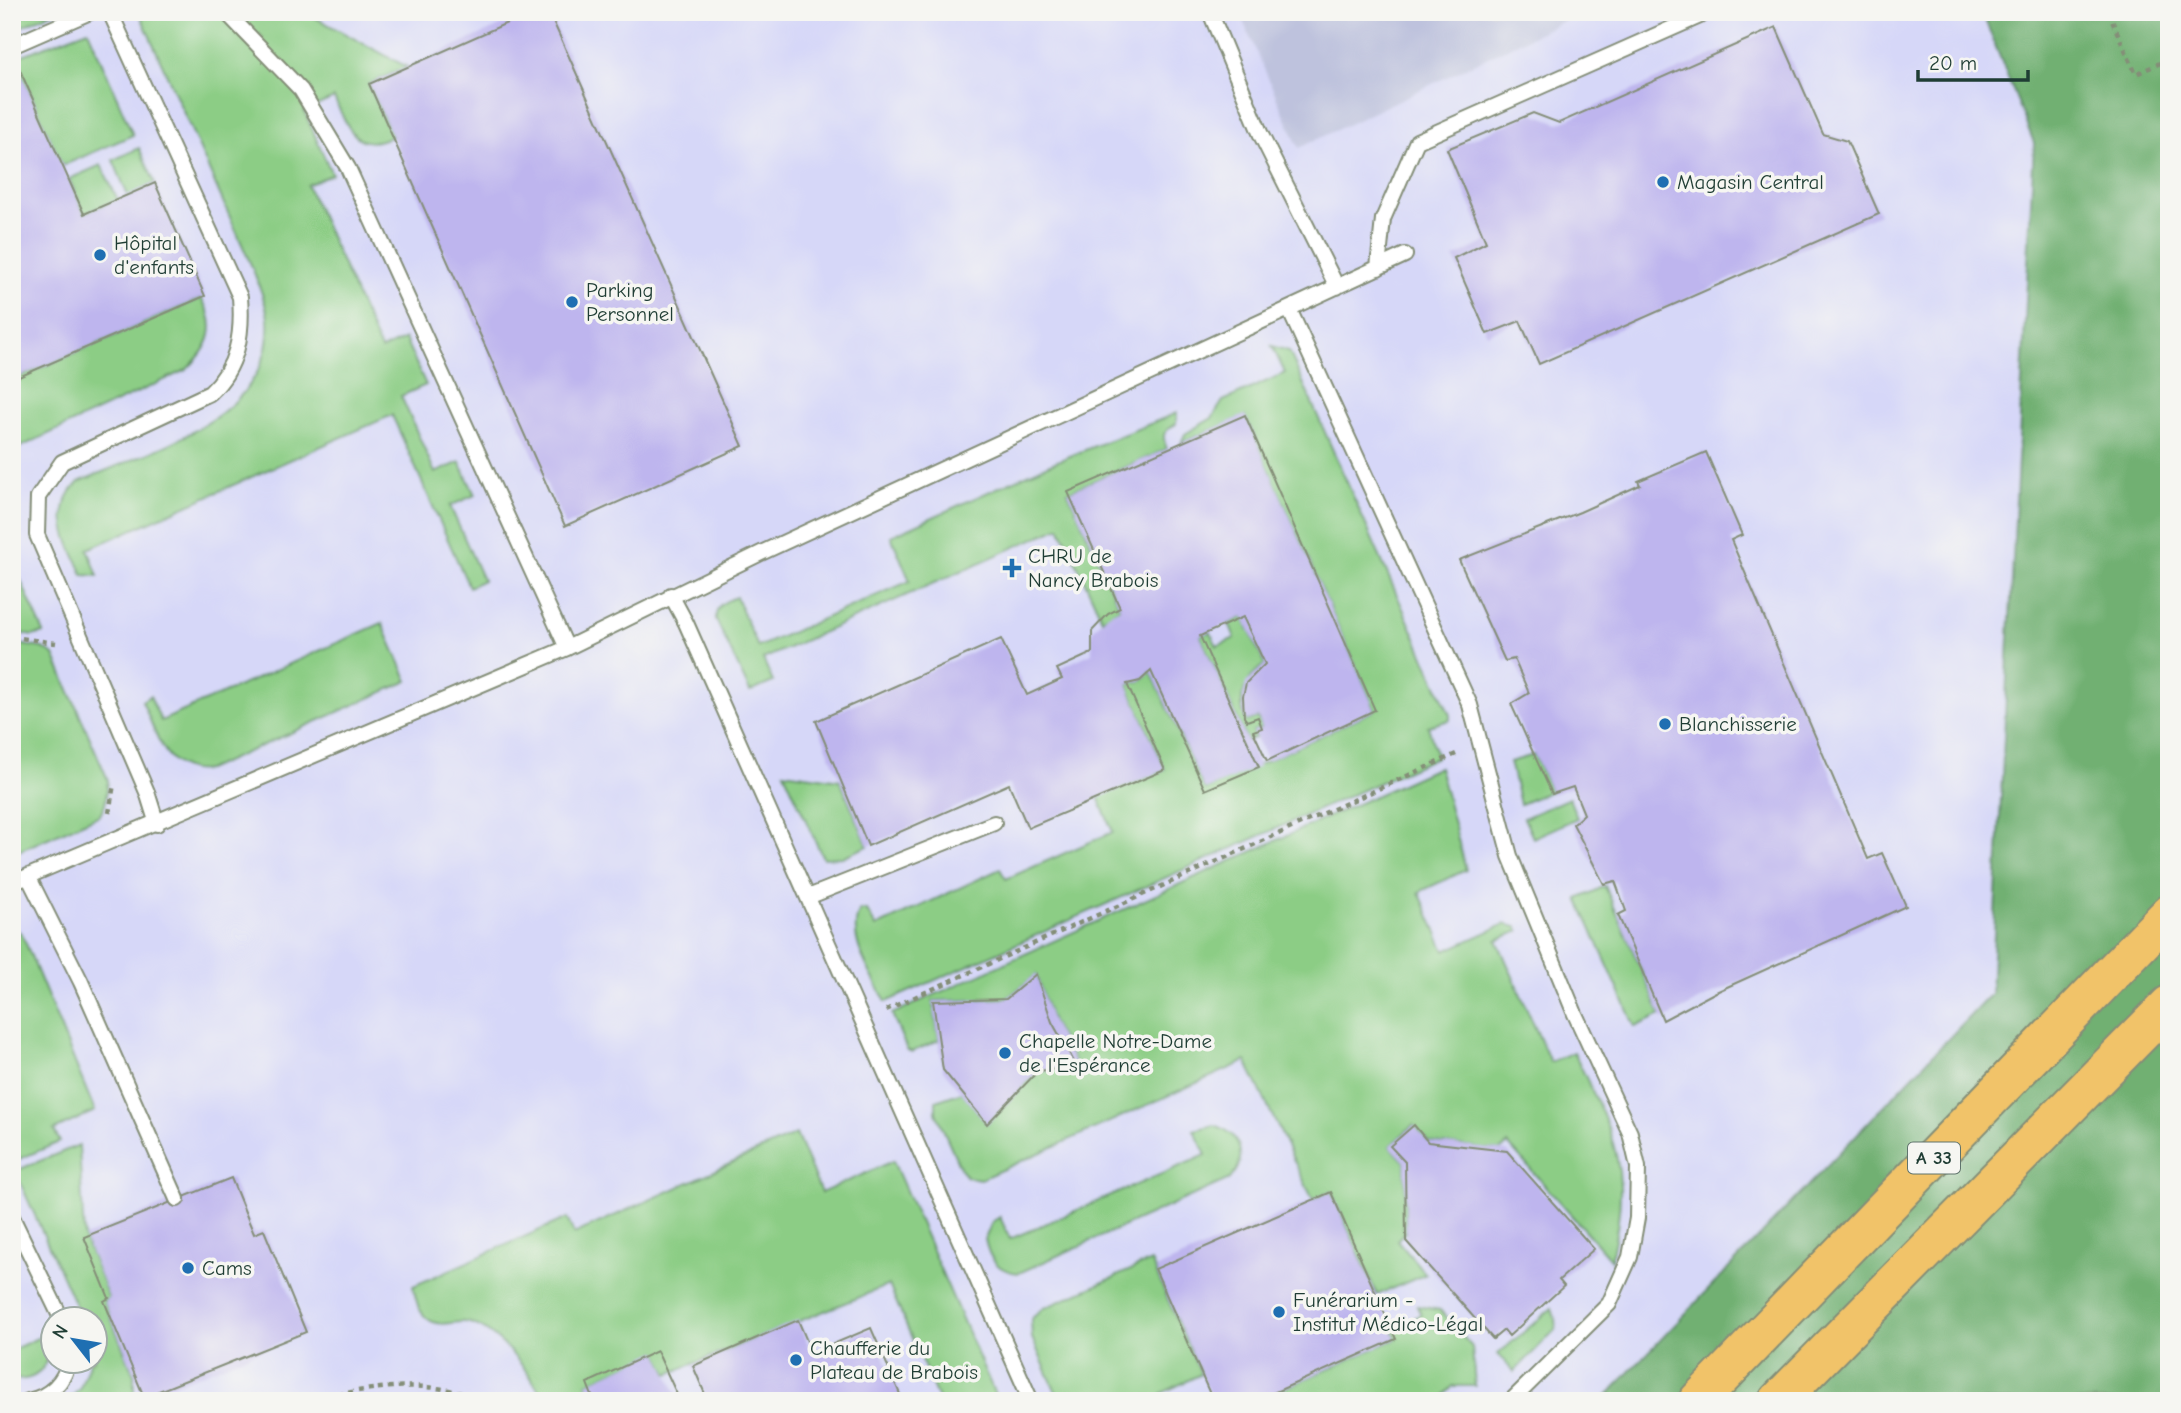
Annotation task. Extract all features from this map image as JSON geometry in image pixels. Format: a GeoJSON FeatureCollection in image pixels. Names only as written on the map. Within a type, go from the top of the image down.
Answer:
{"type":"FeatureCollection","features":[{"type":"Feature","properties":{"kind":"highway","name":"A 33"},"geometry":{"type":"LineString","coordinates":[[1698,1401],[2169,914]]}},
{"type":"Feature","properties":{"kind":"highway","name":"A 33"},"geometry":{"type":"LineString","coordinates":[[1779,1401],[2169,1005]]}},
{"type":"Feature","properties":{"kind":"lane"},"geometry":{"type":"LineString","coordinates":[[12,46],[90,12]]}},
{"type":"Feature","properties":{"kind":"lane"},"geometry":{"type":"LineString","coordinates":[[110,12],[240,297],[242,323],[231,367],[209,393],[62,462],[38,497],[37,535],[147,792],[157,824]]}},
{"type":"Feature","properties":{"kind":"lane"},"geometry":{"type":"LineString","coordinates":[[226,12],[301,90],[348,168],[567,648]]}},
{"type":"Feature","properties":{"kind":"lane"},"geometry":{"type":"LineString","coordinates":[[1210,12],[1261,135],[1337,288]]}},
{"type":"Feature","properties":{"kind":"lane"},"geometry":{"type":"LineString","coordinates":[[1378,268],[1383,219],[1417,141],[1702,15]]}},
{"type":"Feature","properties":{"kind":"lane"},"geometry":{"type":"LineString","coordinates":[[12,883],[157,824],[567,648],[671,595],[1405,255]]}},
{"type":"Feature","properties":{"kind":"lane"},"geometry":{"type":"LineString","coordinates":[[1289,309],[1470,705],[1478,744],[1510,856],[1575,1014],[1630,1133],[1638,1167],[1637,1217],[1630,1257],[1609,1304],[1511,1401]]}},
{"type":"Feature","properties":{"kind":"lane"},"geometry":{"type":"LineString","coordinates":[[671,595],[1031,1401]]}},
{"type":"Feature","properties":{"kind":"lane"},"geometry":{"type":"LineString","coordinates":[[808,897],[994,823]]}},
{"type":"Feature","properties":{"kind":"lane"},"geometry":{"type":"LineString","coordinates":[[28,876],[81,982],[177,1199]]}},
{"type":"Feature","properties":{"kind":"lane"},"geometry":{"type":"LineString","coordinates":[[12,1217],[54,1304]]}},
{"type":"Feature","properties":{"kind":"lane"},"geometry":{"type":"LineString","coordinates":[[28,1401],[40,1399],[57,1387],[63,1374]]}},
{"type":"Feature","properties":{"kind":"path"},"geometry":{"type":"LineString","coordinates":[[2108,12],[2136,74],[2169,59]]}},
{"type":"Feature","properties":{"kind":"path"},"geometry":{"type":"LineString","coordinates":[[49,631],[60,654]]}},
{"type":"Feature","properties":{"kind":"path"},"geometry":{"type":"LineString","coordinates":[[12,638],[83,643]]}},
{"type":"Feature","properties":{"kind":"path"},"geometry":{"type":"LineString","coordinates":[[863,1021],[1478,744]]}},
{"type":"Feature","properties":{"kind":"path"},"geometry":{"type":"LineString","coordinates":[[102,822],[109,812],[114,782]]}},
{"type":"Feature","properties":{"kind":"path"},"geometry":{"type":"LineString","coordinates":[[309,1401],[354,1390],[395,1386],[439,1388],[483,1401]]}},
{"type":"Feature","properties":{"kind":"shaded area","name":"CHRU de Nancy Brabois"},"geometry":{"type":"Polygon","coordinates":[[[12,12],[1982,12],[2034,143],[1991,994],[1602,1401],[12,1401],[12,12]]]}},
{"type":"Feature","properties":{"kind":"shaded area"},"geometry":{"type":"Polygon","coordinates":[[[1239,12],[1582,12],[1299,148],[1239,12]]]}},
{"type":"Feature","properties":{"kind":"green space"},"geometry":{"type":"Polygon","coordinates":[[[12,12],[54,12],[12,31],[12,12]]]}},
{"type":"Feature","properties":{"kind":"green space"},"geometry":{"type":"Polygon","coordinates":[[[139,12],[305,12],[407,67],[369,84],[392,136],[379,141],[361,140],[349,128],[334,98],[304,111],[332,174],[307,185],[381,350],[405,339],[426,385],[401,396],[435,473],[460,462],[475,495],[450,506],[483,580],[469,587],[392,415],[88,549],[98,576],[83,575],[68,539],[63,516],[70,493],[79,482],[140,457],[204,426],[231,406],[252,382],[265,353],[268,318],[262,292],[139,12]]]}},
{"type":"Feature","properties":{"kind":"green space"},"geometry":{"type":"Polygon","coordinates":[[[1982,12],[2169,12],[2169,1401],[1602,1401],[1991,994],[2034,143],[1982,12]]]}},
{"type":"Feature","properties":{"kind":"green space"},"geometry":{"type":"Polygon","coordinates":[[[88,30],[133,135],[62,166],[19,68],[12,71],[12,59],[88,30]]]}},
{"type":"Feature","properties":{"kind":"green space"},"geometry":{"type":"Polygon","coordinates":[[[139,148],[155,183],[128,196],[113,160],[139,148]]]}},
{"type":"Feature","properties":{"kind":"green space"},"geometry":{"type":"Polygon","coordinates":[[[101,165],[118,200],[84,214],[69,179],[101,165]]]}},
{"type":"Feature","properties":{"kind":"green space"},"geometry":{"type":"Polygon","coordinates":[[[201,298],[210,318],[210,337],[201,354],[186,370],[12,451],[12,380],[201,298]]]}},
{"type":"Feature","properties":{"kind":"green space"},"geometry":{"type":"Polygon","coordinates":[[[1272,346],[1289,351],[1450,715],[1450,720],[1428,726],[1437,757],[886,1002],[858,945],[856,921],[860,910],[867,911],[876,927],[1000,869],[1006,879],[1113,832],[1098,797],[1165,770],[1127,684],[1140,681],[1151,671],[1205,790],[1375,710],[1245,416],[1181,443],[1185,434],[1212,418],[1223,401],[1285,373],[1272,346]]]}},
{"type":"Feature","properties":{"kind":"green space"},"geometry":{"type":"Polygon","coordinates":[[[1177,413],[1176,424],[1164,434],[1167,449],[1068,492],[1120,608],[1102,619],[1060,527],[763,659],[773,682],[750,692],[716,620],[718,607],[724,603],[736,597],[758,647],[910,581],[891,536],[1050,464],[1177,413]]]}},
{"type":"Feature","properties":{"kind":"green space"},"geometry":{"type":"Polygon","coordinates":[[[12,561],[44,633],[32,636],[12,631],[12,561]]]}},
{"type":"Feature","properties":{"kind":"green space"},"geometry":{"type":"Polygon","coordinates":[[[1243,617],[1265,664],[1248,682],[1242,698],[1243,713],[1247,721],[1258,717],[1262,728],[1253,731],[1256,737],[1247,741],[1200,636],[1210,631],[1217,646],[1235,638],[1229,623],[1243,617]]]}},
{"type":"Feature","properties":{"kind":"green space"},"geometry":{"type":"Polygon","coordinates":[[[382,623],[408,681],[207,770],[193,770],[172,759],[158,738],[142,701],[150,696],[161,721],[382,623]]]}},
{"type":"Feature","properties":{"kind":"green space"},"geometry":{"type":"Polygon","coordinates":[[[12,643],[43,648],[54,655],[108,780],[105,805],[100,815],[12,854],[12,643]]]}},
{"type":"Feature","properties":{"kind":"green space"},"geometry":{"type":"Polygon","coordinates":[[[1534,755],[1551,791],[1520,804],[1510,762],[1534,755]]]}},
{"type":"Feature","properties":{"kind":"green space"},"geometry":{"type":"Polygon","coordinates":[[[1439,767],[1466,870],[1419,892],[1445,951],[1505,924],[1517,927],[1519,931],[1497,940],[1550,1062],[1574,1052],[1604,1117],[1615,1150],[1620,1195],[1611,1260],[1508,1144],[1500,1151],[1428,1142],[1413,1125],[1390,1146],[1405,1162],[1406,1231],[1397,1240],[1426,1274],[1377,1295],[1331,1192],[1313,1200],[1246,1061],[981,1179],[967,1177],[962,1172],[936,1113],[936,1101],[962,1092],[987,1123],[1038,1071],[1077,1066],[1052,1022],[1036,975],[1006,999],[933,1001],[939,1040],[912,1052],[907,1050],[892,1014],[1439,767]]]}},
{"type":"Feature","properties":{"kind":"green space"},"geometry":{"type":"Polygon","coordinates":[[[784,772],[840,780],[868,846],[842,857],[823,858],[784,772]]]}},
{"type":"Feature","properties":{"kind":"green space"},"geometry":{"type":"Polygon","coordinates":[[[1569,798],[1577,818],[1533,838],[1524,818],[1569,798]]]}},
{"type":"Feature","properties":{"kind":"green space"},"geometry":{"type":"Polygon","coordinates":[[[1605,886],[1661,1015],[1635,1027],[1578,899],[1605,886]]]}},
{"type":"Feature","properties":{"kind":"green space"},"geometry":{"type":"Polygon","coordinates":[[[12,926],[22,934],[95,1111],[54,1130],[60,1142],[12,1162],[12,926]]]}},
{"type":"Feature","properties":{"kind":"green space"},"geometry":{"type":"Polygon","coordinates":[[[1214,1125],[1230,1134],[1239,1147],[1239,1163],[1230,1179],[1019,1273],[1000,1267],[989,1253],[985,1239],[992,1222],[1000,1217],[1010,1239],[1206,1155],[1194,1130],[1214,1125]]]}},
{"type":"Feature","properties":{"kind":"green space"},"geometry":{"type":"Polygon","coordinates":[[[796,1134],[821,1193],[893,1161],[998,1401],[939,1401],[889,1285],[668,1374],[657,1352],[587,1383],[594,1401],[544,1401],[512,1353],[488,1332],[465,1322],[432,1322],[419,1308],[413,1286],[567,1218],[574,1234],[796,1134]]]}},
{"type":"Feature","properties":{"kind":"green space"},"geometry":{"type":"Polygon","coordinates":[[[79,1145],[84,1237],[109,1298],[104,1301],[105,1304],[75,1304],[15,1171],[79,1145]]]}},
{"type":"Feature","properties":{"kind":"green space"},"geometry":{"type":"Polygon","coordinates":[[[1151,1261],[1201,1374],[1162,1393],[1164,1401],[1060,1401],[1032,1338],[1031,1319],[1044,1308],[1151,1261]]]}},
{"type":"Feature","properties":{"kind":"green space"},"geometry":{"type":"Polygon","coordinates":[[[1417,1306],[1440,1310],[1472,1347],[1475,1386],[1453,1386],[1439,1401],[1264,1401],[1262,1398],[1396,1339],[1392,1329],[1421,1315],[1417,1306]]]}},
{"type":"Feature","properties":{"kind":"green space"},"geometry":{"type":"Polygon","coordinates":[[[1552,1308],[1555,1330],[1514,1372],[1498,1354],[1552,1308]]]}},
{"type":"Feature","properties":{"kind":"green space"},"geometry":{"type":"Polygon","coordinates":[[[108,1311],[134,1375],[134,1401],[69,1401],[80,1388],[85,1374],[108,1374],[108,1311]]]}},
{"type":"Feature","properties":{"kind":"green space"},"geometry":{"type":"Polygon","coordinates":[[[38,1338],[38,1373],[31,1377],[12,1379],[12,1350],[38,1338]]]}},
{"type":"Feature","properties":{"kind":"building","name":"Parking Personnel"},"geometry":{"type":"Polygon","coordinates":[[[532,12],[549,12],[743,446],[565,526],[369,84],[532,12]]]}},
{"type":"Feature","properties":{"kind":"building","name":"Magasin Central"},"geometry":{"type":"Polygon","coordinates":[[[1776,27],[1823,134],[1847,141],[1879,214],[1539,364],[1520,321],[1487,334],[1454,258],[1486,242],[1447,149],[1533,113],[1559,123],[1776,27]]]}},
{"type":"Feature","properties":{"kind":"building","name":"Hôpital d'enfants"},"geometry":{"type":"Polygon","coordinates":[[[19,68],[84,214],[155,183],[205,296],[12,380],[12,71],[19,68]]]}},
{"type":"Feature","properties":{"kind":"building"},"geometry":{"type":"Polygon","coordinates":[[[1245,415],[1375,710],[1267,761],[1253,731],[1262,728],[1258,717],[1247,721],[1244,717],[1243,696],[1246,683],[1265,664],[1243,617],[1200,636],[1259,767],[1205,790],[1151,671],[1140,681],[1127,684],[1165,770],[1028,828],[1009,784],[868,846],[816,721],[1001,639],[1027,695],[1062,679],[1057,669],[1092,653],[1092,631],[1108,614],[1120,608],[1068,492],[1245,415]]]}},
{"type":"Feature","properties":{"kind":"building","name":"Blanchisserie"},"geometry":{"type":"Polygon","coordinates":[[[1706,452],[1742,535],[1731,540],[1868,859],[1882,853],[1906,906],[1716,992],[1663,1020],[1618,915],[1626,911],[1615,881],[1604,884],[1573,824],[1584,814],[1573,787],[1552,794],[1511,704],[1529,693],[1514,659],[1505,661],[1459,560],[1580,512],[1640,485],[1638,481],[1706,452]]]}},
{"type":"Feature","properties":{"kind":"building","name":"Chapelle Notre-Dame de l'Espérance"},"geometry":{"type":"Polygon","coordinates":[[[1036,974],[1052,1022],[1077,1067],[1038,1071],[987,1124],[943,1070],[933,1001],[1006,999],[1036,974]]]}},
{"type":"Feature","properties":{"kind":"building"},"geometry":{"type":"Polygon","coordinates":[[[1414,1125],[1428,1142],[1507,1151],[1594,1249],[1559,1280],[1564,1286],[1509,1336],[1504,1330],[1493,1339],[1406,1241],[1405,1162],[1390,1146],[1414,1125]]]}},
{"type":"Feature","properties":{"kind":"building","name":"Cams"},"geometry":{"type":"Polygon","coordinates":[[[231,1178],[254,1234],[264,1230],[306,1332],[144,1397],[108,1311],[108,1304],[104,1301],[109,1298],[84,1237],[231,1178]]]}},
{"type":"Feature","properties":{"kind":"building","name":"Funérarium - Institut Médico-Légal"},"geometry":{"type":"Polygon","coordinates":[[[1331,1192],[1396,1339],[1255,1401],[1213,1401],[1155,1269],[1331,1192]]]}},
{"type":"Feature","properties":{"kind":"building","name":"Chaufferie du Plateau de Brabois"},"geometry":{"type":"Polygon","coordinates":[[[798,1320],[812,1353],[871,1328],[903,1401],[708,1401],[693,1366],[798,1320]]]}},
{"type":"Feature","properties":{"kind":"building"},"geometry":{"type":"Polygon","coordinates":[[[657,1351],[680,1401],[594,1401],[587,1383],[657,1351]]]}},
{"type":"Feature","properties":{"kind":"place","name":"Magasin Central"},"geometry":{"type":"Point","coordinates":[1663,182]}},
{"type":"Feature","properties":{"kind":"place","name":"Hôpital d'enfants"},"geometry":{"type":"Point","coordinates":[100,255]}},
{"type":"Feature","properties":{"kind":"place","name":"Parking Personnel"},"geometry":{"type":"Point","coordinates":[572,302]}},
{"type":"Feature","properties":{"kind":"place","name":"CHRU de Nancy Brabois"},"geometry":{"type":"Point","coordinates":[1012,568]}},
{"type":"Feature","properties":{"kind":"place","name":"Blanchisserie"},"geometry":{"type":"Point","coordinates":[1665,724]}},
{"type":"Feature","properties":{"kind":"place","name":"Chapelle Notre-Dame de l'Espérance"},"geometry":{"type":"Point","coordinates":[1005,1053]}},
{"type":"Feature","properties":{"kind":"place","name":"Cams"},"geometry":{"type":"Point","coordinates":[188,1268]}},
{"type":"Feature","properties":{"kind":"place","name":"Funérarium - Institut Médico-Légal"},"geometry":{"type":"Point","coordinates":[1279,1312]}},
{"type":"Feature","properties":{"kind":"place","name":"Chaufferie du Plateau de Brabois"},"geometry":{"type":"Point","coordinates":[796,1360]}}]}
